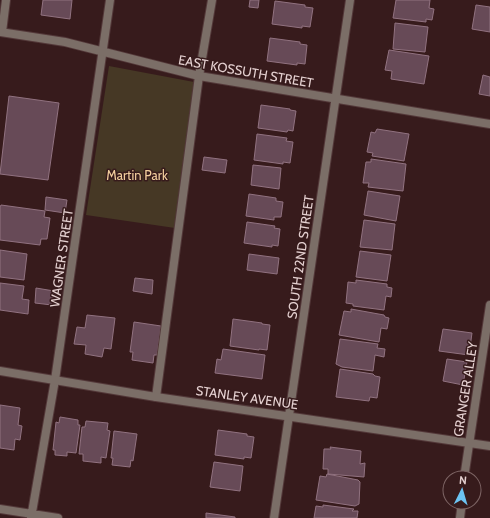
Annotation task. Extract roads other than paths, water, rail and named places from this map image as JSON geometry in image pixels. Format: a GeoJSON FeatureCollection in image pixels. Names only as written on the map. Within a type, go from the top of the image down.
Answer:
{"type":"FeatureCollection","features":[{"type":"Feature","properties":{"kind":"street"},"geometry":{"type":"LineString","coordinates":[[1,32],[6,0]]}},
{"type":"Feature","properties":{"kind":"street","name":"WAGNER STREET"},"geometry":{"type":"LineString","coordinates":[[32,516],[55,380],[110,0]]}},
{"type":"Feature","properties":{"kind":"street"},"geometry":{"type":"LineString","coordinates":[[156,396],[199,76],[212,0]]}},
{"type":"Feature","properties":{"kind":"street","name":"SOUTH 22ND STREET"},"geometry":{"type":"LineString","coordinates":[[274,518],[350,0]]}},
{"type":"Feature","properties":{"kind":"street","name":"EAST KOSSUTH STREET"},"geometry":{"type":"LineString","coordinates":[[1,32],[65,42],[103,53],[199,76],[490,124]]}},
{"type":"Feature","properties":{"kind":"street","name":"GRANGER ALLEY"},"geometry":{"type":"LineString","coordinates":[[465,470],[490,305]]}},
{"type":"Feature","properties":{"kind":"street","name":"STANLEY AVENUE"},"geometry":{"type":"LineString","coordinates":[[0,371],[490,446]]}},
{"type":"Feature","properties":{"kind":"street"},"geometry":{"type":"LineString","coordinates":[[0,509],[32,516],[58,518]]}},
{"type":"Feature","properties":{"kind":"park label","name":"Martin Park"},"geometry":{"type":"Point","coordinates":[137,175]}}]}
